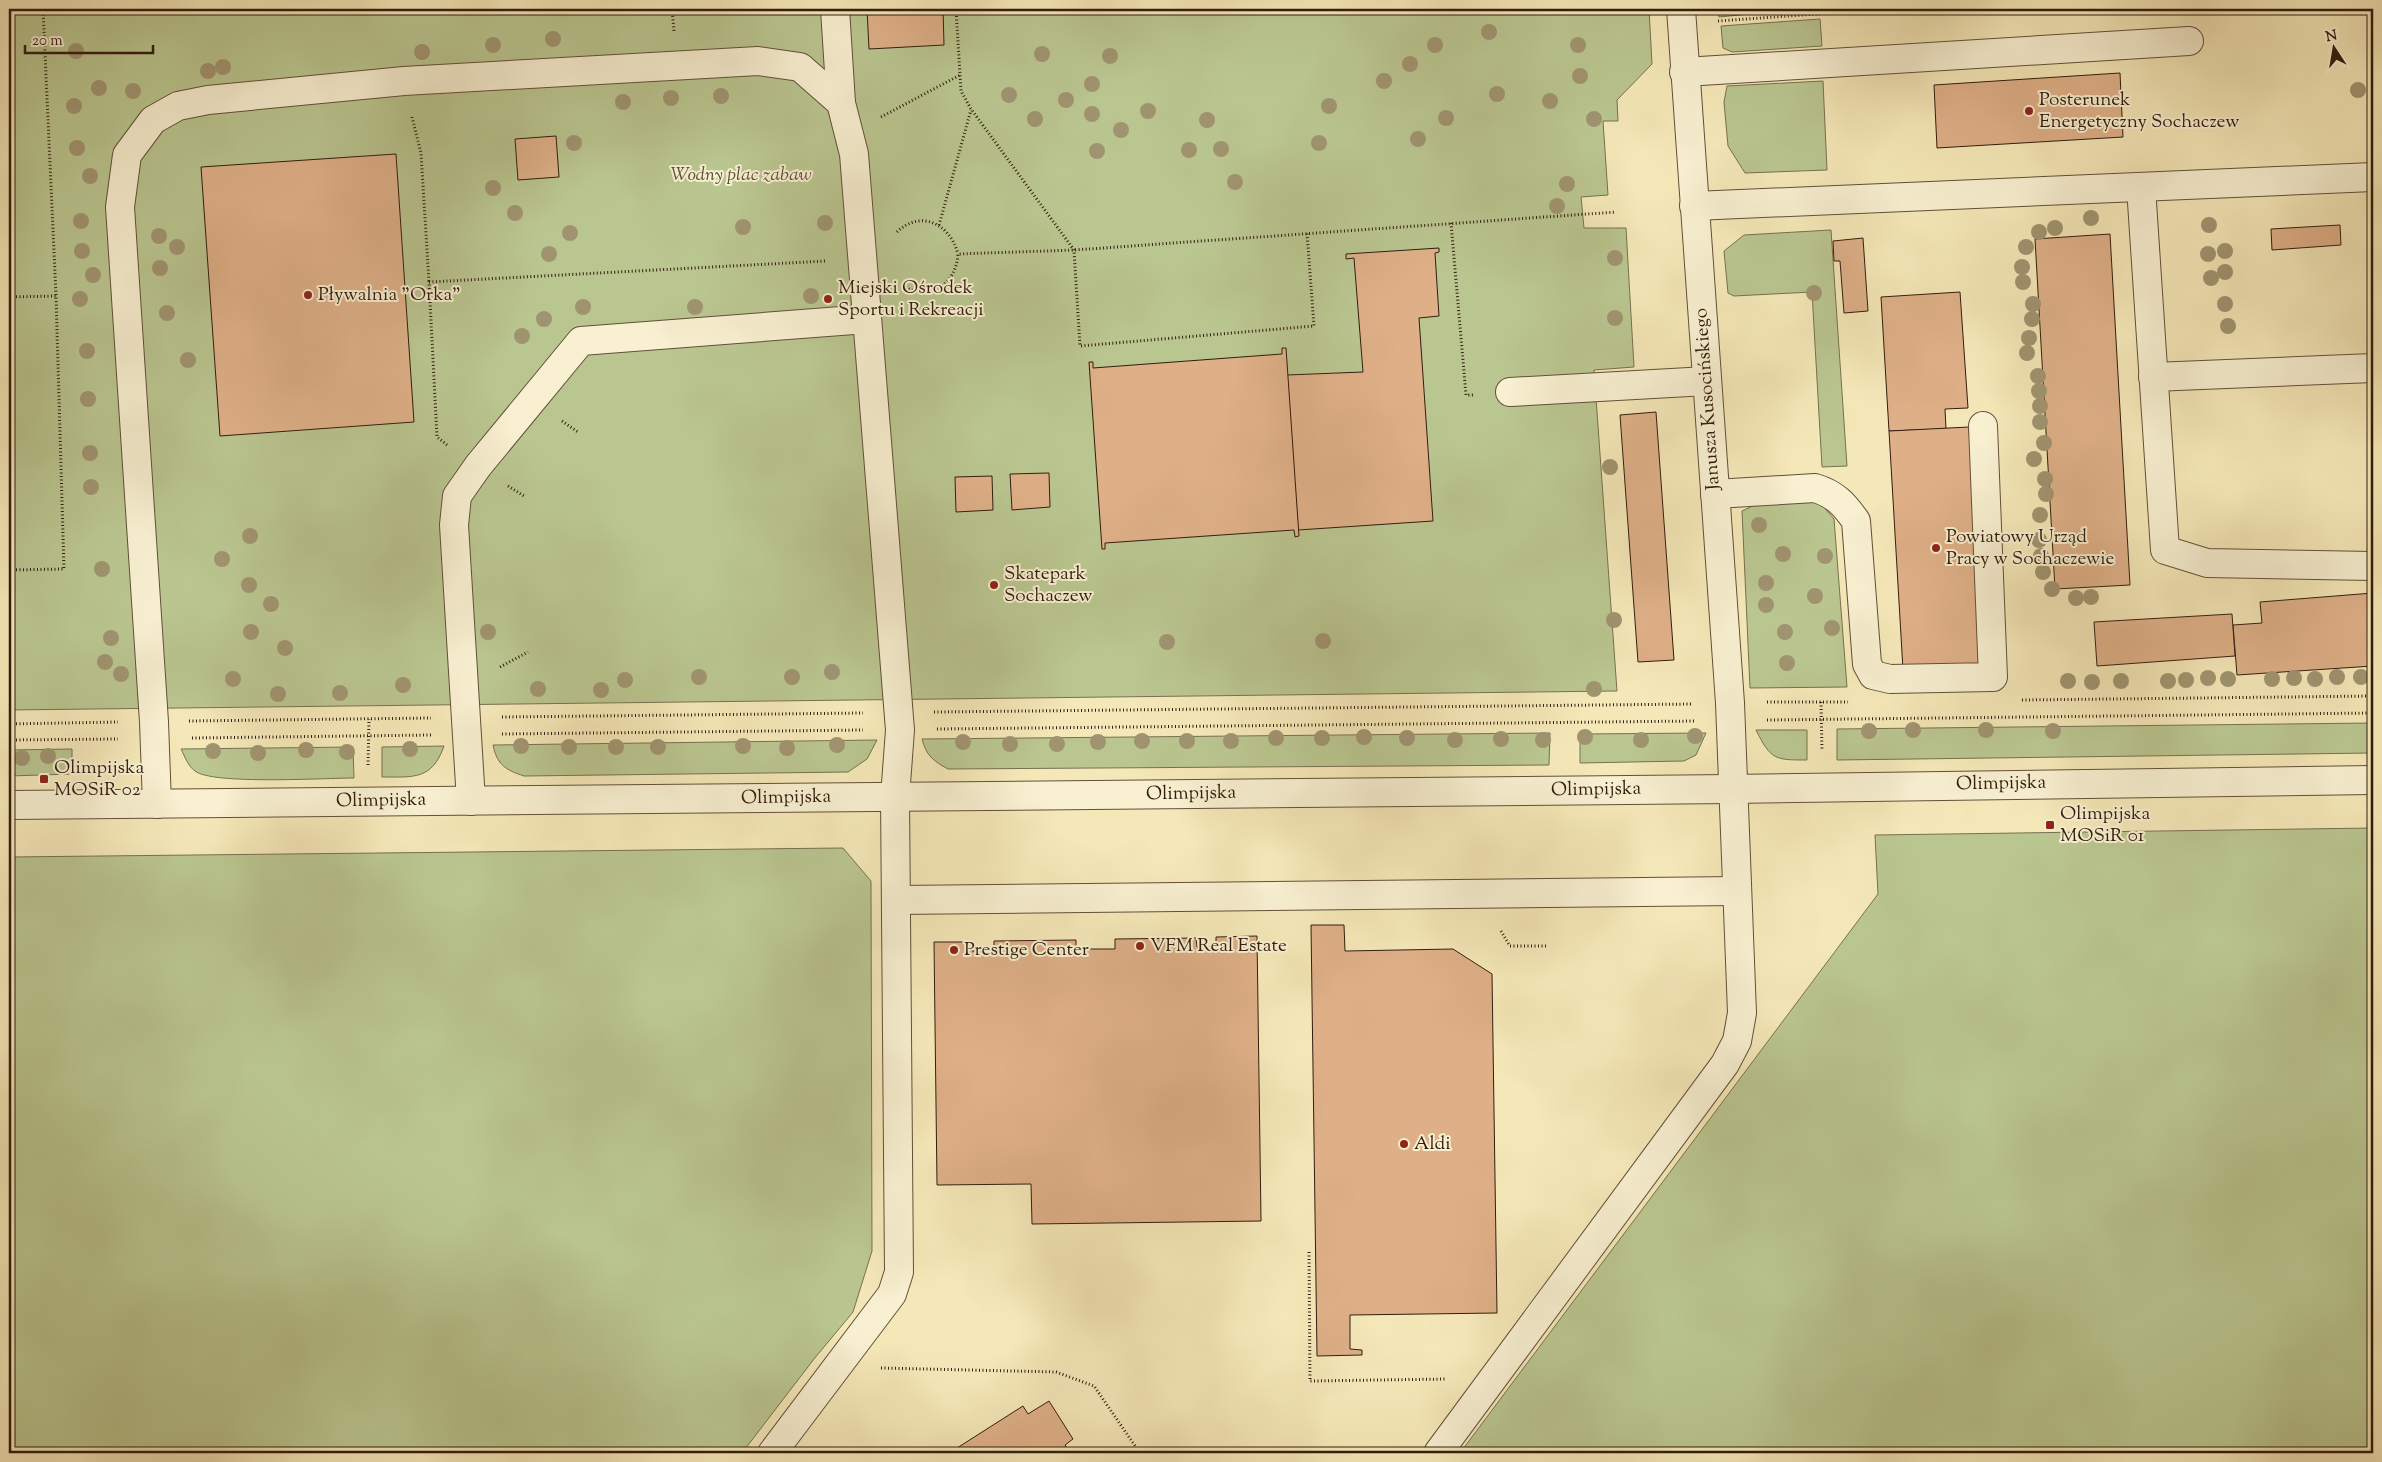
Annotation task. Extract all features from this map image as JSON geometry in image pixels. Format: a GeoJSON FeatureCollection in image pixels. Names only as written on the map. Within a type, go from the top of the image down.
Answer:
{"type":"FeatureCollection","features":[{"type":"Feature","properties":{"kind":"street"},"geometry":{"type":"LineString","coordinates":[[772,1453],[892,1294],[899,1272],[895,796],[899,721],[867,319],[874,258],[854,154],[844,115],[835,9]]}},
{"type":"Feature","properties":{"kind":"street","name":"Janusza Kusocińskiego"},"geometry":{"type":"LineString","coordinates":[[1438,1453],[1725,1064],[1737,1041],[1742,1013],[1730,712],[1680,9]]}},
{"type":"Feature","properties":{"kind":"street"},"geometry":{"type":"LineString","coordinates":[[1684,72],[2189,41]]}},
{"type":"Feature","properties":{"kind":"street"},"geometry":{"type":"LineString","coordinates":[[157,804],[154,730],[120,207],[127,155],[153,120],[178,106],[208,100],[404,81],[758,60],[800,67],[844,115]]}},
{"type":"Feature","properties":{"kind":"street"},"geometry":{"type":"LineString","coordinates":[[1694,206],[2373,177]]}},
{"type":"Feature","properties":{"kind":"street"},"geometry":{"type":"LineString","coordinates":[[2140,187],[2165,550],[2207,563],[2373,566]]}},
{"type":"Feature","properties":{"kind":"street"},"geometry":{"type":"LineString","coordinates":[[471,801],[454,525],[457,496],[478,466],[581,341],[867,319]]}},
{"type":"Feature","properties":{"kind":"street"},"geometry":{"type":"LineString","coordinates":[[2154,377],[2373,368]]}},
{"type":"Feature","properties":{"kind":"street"},"geometry":{"type":"LineString","coordinates":[[1510,392],[1707,381]]}},
{"type":"Feature","properties":{"kind":"street"},"geometry":{"type":"LineString","coordinates":[[1715,494],[1815,488],[1830,492],[1844,503],[1856,521],[1867,664],[1873,675],[1890,679],[1993,677],[1983,426]]}},
{"type":"Feature","properties":{"kind":"street","name":"Olimpijska"},"geometry":{"type":"LineString","coordinates":[[9,805],[2373,780]]}},
{"type":"Feature","properties":{"kind":"street"},"geometry":{"type":"LineString","coordinates":[[896,900],[1736,891]]}},
{"type":"Feature","properties":{"kind":"path"},"geometry":{"type":"LineString","coordinates":[[9,570],[64,569],[56,296],[43,9]]}},
{"type":"Feature","properties":{"kind":"path"},"geometry":{"type":"LineString","coordinates":[[956,9],[961,91],[971,109],[1074,250],[1080,346],[1314,326],[1307,233]]}},
{"type":"Feature","properties":{"kind":"path"},"geometry":{"type":"LineString","coordinates":[[1713,22],[1830,13]]}},
{"type":"Feature","properties":{"kind":"path"},"geometry":{"type":"LineString","coordinates":[[844,115],[878,119],[960,75]]}},
{"type":"Feature","properties":{"kind":"path"},"geometry":{"type":"LineString","coordinates":[[404,81],[421,153],[437,438],[478,466]]}},
{"type":"Feature","properties":{"kind":"path"},"geometry":{"type":"LineString","coordinates":[[939,224],[971,109]]}},
{"type":"Feature","properties":{"kind":"path"},"geometry":{"type":"LineString","coordinates":[[958,254],[1074,250],[1616,212]]}},
{"type":"Feature","properties":{"kind":"path"},"geometry":{"type":"LineString","coordinates":[[429,282],[874,258],[888,268],[894,279],[902,286],[924,292],[935,290],[945,284],[957,266],[958,254],[955,242],[948,232],[939,224],[927,221],[914,222],[903,226],[888,245],[874,258]]}},
{"type":"Feature","properties":{"kind":"path"},"geometry":{"type":"LineString","coordinates":[[1451,223],[1466,395],[1510,392]]}},
{"type":"Feature","properties":{"kind":"path"},"geometry":{"type":"LineString","coordinates":[[9,297],[56,296]]}},
{"type":"Feature","properties":{"kind":"path"},"geometry":{"type":"LineString","coordinates":[[2019,700],[2373,696]]}},
{"type":"Feature","properties":{"kind":"path"},"geometry":{"type":"LineString","coordinates":[[9,740],[154,730],[1730,712],[1852,702]]}},
{"type":"Feature","properties":{"kind":"path"},"geometry":{"type":"LineString","coordinates":[[9,724],[154,730],[1730,712],[2373,713]]}},
{"type":"Feature","properties":{"kind":"path"},"geometry":{"type":"LineString","coordinates":[[1308,1252],[1310,1381],[1493,1378]]}},
{"type":"Feature","properties":{"kind":"path"},"geometry":{"type":"LineString","coordinates":[[873,1368],[1056,1372],[1094,1386],[1140,1453]]}},
{"type":"Feature","properties":{"kind":"green space","name":"Miejski Ośrodek Sportu i Rekreacji"},"geometry":{"type":"Polygon","coordinates":[[[9,9],[1649,9],[1652,64],[1617,100],[1618,121],[1603,121],[1608,195],[1581,197],[1584,228],[1626,228],[1634,367],[1594,370],[1617,691],[9,710],[9,9]]]}},
{"type":"Feature","properties":{"kind":"green space"},"geometry":{"type":"Polygon","coordinates":[[[1719,9],[1801,9],[1719,17],[1719,9]]]}},
{"type":"Feature","properties":{"kind":"green space"},"geometry":{"type":"Polygon","coordinates":[[[1820,19],[1822,46],[1732,52],[1723,48],[1721,26],[1820,19]]]}},
{"type":"Feature","properties":{"kind":"green space"},"geometry":{"type":"Polygon","coordinates":[[[1823,81],[1827,170],[1745,173],[1728,146],[1724,102],[1727,86],[1823,81]]]}},
{"type":"Feature","properties":{"kind":"green space"},"geometry":{"type":"Polygon","coordinates":[[[1831,230],[1847,466],[1822,467],[1812,292],[1734,296],[1728,293],[1724,251],[1744,235],[1831,230]]]}},
{"type":"Feature","properties":{"kind":"green space"},"geometry":{"type":"Polygon","coordinates":[[[1817,499],[1834,519],[1847,687],[1750,688],[1742,511],[1763,501],[1817,499]]]}},
{"type":"Feature","properties":{"kind":"green space"},"geometry":{"type":"Polygon","coordinates":[[[2373,723],[2373,753],[1837,760],[1837,729],[2373,723]]]}},
{"type":"Feature","properties":{"kind":"green space"},"geometry":{"type":"Polygon","coordinates":[[[1756,730],[1807,730],[1807,760],[1788,760],[1775,756],[1770,753],[1756,730]]]}},
{"type":"Feature","properties":{"kind":"green space"},"geometry":{"type":"Polygon","coordinates":[[[1550,733],[1549,765],[948,769],[931,757],[922,739],[1550,733]]]}},
{"type":"Feature","properties":{"kind":"green space"},"geometry":{"type":"Polygon","coordinates":[[[1706,733],[1696,755],[1684,761],[1580,763],[1580,734],[1706,733]]]}},
{"type":"Feature","properties":{"kind":"green space"},"geometry":{"type":"Polygon","coordinates":[[[877,740],[867,759],[848,772],[524,776],[503,766],[497,757],[493,745],[877,740]]]}},
{"type":"Feature","properties":{"kind":"green space"},"geometry":{"type":"Polygon","coordinates":[[[444,746],[434,765],[428,771],[413,776],[382,777],[382,747],[444,746]]]}},
{"type":"Feature","properties":{"kind":"green space"},"geometry":{"type":"Polygon","coordinates":[[[353,747],[354,778],[296,779],[245,779],[206,775],[193,769],[181,749],[353,747]]]}},
{"type":"Feature","properties":{"kind":"green space"},"geometry":{"type":"Polygon","coordinates":[[[72,749],[72,774],[9,776],[9,750],[72,749]]]}},
{"type":"Feature","properties":{"kind":"green space"},"geometry":{"type":"Polygon","coordinates":[[[2373,828],[2373,1453],[1460,1453],[1878,894],[1875,835],[2373,828]]]}},
{"type":"Feature","properties":{"kind":"green space"},"geometry":{"type":"Polygon","coordinates":[[[843,848],[871,881],[872,1251],[853,1312],[814,1359],[742,1453],[9,1453],[9,857],[843,848]]]}},
{"type":"Feature","properties":{"kind":"building"},"geometry":{"type":"Polygon","coordinates":[[[867,9],[943,9],[944,45],[869,49],[867,9]]]}},
{"type":"Feature","properties":{"kind":"building"},"geometry":{"type":"Polygon","coordinates":[[[1858,9],[1923,9],[1924,10],[1858,14],[1858,9]]]}},
{"type":"Feature","properties":{"kind":"building","name":"Posterunek Energetyczny Sochaczew"},"geometry":{"type":"Polygon","coordinates":[[[2120,73],[2123,137],[1937,148],[1934,85],[2120,73]]]}},
{"type":"Feature","properties":{"kind":"building"},"geometry":{"type":"Polygon","coordinates":[[[556,136],[559,177],[518,180],[515,139],[556,136]]]}},
{"type":"Feature","properties":{"kind":"building","name":"Pływalnia \"Orka\""},"geometry":{"type":"Polygon","coordinates":[[[396,154],[414,422],[220,436],[201,167],[396,154]]]}},
{"type":"Feature","properties":{"kind":"building"},"geometry":{"type":"Polygon","coordinates":[[[2340,225],[2341,245],[2272,250],[2271,229],[2340,225]]]}},
{"type":"Feature","properties":{"kind":"building"},"geometry":{"type":"Polygon","coordinates":[[[2110,234],[2130,585],[2055,589],[2035,239],[2110,234]]]}},
{"type":"Feature","properties":{"kind":"building"},"geometry":{"type":"Polygon","coordinates":[[[1863,238],[1868,311],[1844,313],[1840,261],[1834,261],[1833,241],[1863,238]]]}},
{"type":"Feature","properties":{"kind":"building"},"geometry":{"type":"Polygon","coordinates":[[[1439,248],[1439,252],[1435,253],[1439,316],[1419,318],[1433,521],[1298,530],[1287,375],[1363,372],[1354,258],[1346,259],[1346,254],[1439,248]]]}},
{"type":"Feature","properties":{"kind":"building"},"geometry":{"type":"Polygon","coordinates":[[[1960,292],[1968,408],[1945,409],[1946,429],[1889,431],[1881,297],[1960,292]]]}},
{"type":"Feature","properties":{"kind":"building"},"geometry":{"type":"Polygon","coordinates":[[[1282,348],[1286,348],[1299,536],[1295,537],[1294,530],[1105,543],[1105,549],[1102,549],[1089,362],[1093,362],[1093,368],[1282,354],[1282,348]]]}},
{"type":"Feature","properties":{"kind":"building"},"geometry":{"type":"Polygon","coordinates":[[[1656,412],[1674,660],[1638,662],[1620,415],[1656,412]]]}},
{"type":"Feature","properties":{"kind":"building","name":"Powiatowy Urząd Pracy w Sochaczewie"},"geometry":{"type":"Polygon","coordinates":[[[1969,427],[1983,664],[1903,670],[1889,431],[1969,427]]]}},
{"type":"Feature","properties":{"kind":"building"},"geometry":{"type":"Polygon","coordinates":[[[1049,473],[1050,507],[1012,510],[1010,474],[1049,473]]]}},
{"type":"Feature","properties":{"kind":"building"},"geometry":{"type":"Polygon","coordinates":[[[992,476],[993,510],[956,512],[955,477],[992,476]]]}},
{"type":"Feature","properties":{"kind":"building"},"geometry":{"type":"Polygon","coordinates":[[[2373,593],[2373,666],[2237,675],[2233,625],[2262,623],[2260,602],[2373,593]]]}},
{"type":"Feature","properties":{"kind":"building"},"geometry":{"type":"Polygon","coordinates":[[[2232,614],[2235,656],[2097,666],[2094,622],[2232,614]]]}},
{"type":"Feature","properties":{"kind":"building","name":"Aldi"},"geometry":{"type":"Polygon","coordinates":[[[1311,925],[1344,925],[1345,951],[1453,949],[1492,974],[1497,1313],[1350,1315],[1350,1349],[1362,1350],[1362,1355],[1317,1356],[1311,925]]]}},
{"type":"Feature","properties":{"kind":"building"},"geometry":{"type":"Polygon","coordinates":[[[1257,936],[1261,1221],[1032,1224],[1031,1184],[937,1185],[934,942],[972,942],[972,951],[994,951],[994,941],[1076,940],[1076,949],[1115,949],[1115,939],[1196,938],[1197,947],[1216,947],[1216,937],[1257,936]]]}},
{"type":"Feature","properties":{"kind":"building"},"geometry":{"type":"Polygon","coordinates":[[[1049,1401],[1073,1439],[1065,1445],[1070,1453],[960,1453],[957,1448],[1023,1406],[1028,1414],[1049,1401]]]}},
{"type":"Feature","properties":{"kind":"place","name":"Posterunek Energetyczny Sochaczew"},"geometry":{"type":"Point","coordinates":[2029,111]}},
{"type":"Feature","properties":{"kind":"place","name":"Pływalnia \"Orka\""},"geometry":{"type":"Point","coordinates":[308,295]}},
{"type":"Feature","properties":{"kind":"place","name":"Miejski Ośrodek Sportu i Rekreacji"},"geometry":{"type":"Point","coordinates":[828,299]}},
{"type":"Feature","properties":{"kind":"place","name":"Powiatowy Urząd Pracy w Sochaczewie"},"geometry":{"type":"Point","coordinates":[1936,548]}},
{"type":"Feature","properties":{"kind":"place","name":"Skatepark Sochaczew"},"geometry":{"type":"Point","coordinates":[994,585]}},
{"type":"Feature","properties":{"kind":"place","name":"Olimpijska MOSiR 02"},"geometry":{"type":"Point","coordinates":[44,779]}},
{"type":"Feature","properties":{"kind":"place","name":"Olimpijska MOSiR 01"},"geometry":{"type":"Point","coordinates":[2050,825]}},
{"type":"Feature","properties":{"kind":"place","name":"VFM Real Estate"},"geometry":{"type":"Point","coordinates":[1140,946]}},
{"type":"Feature","properties":{"kind":"place","name":"Prestige Center"},"geometry":{"type":"Point","coordinates":[954,950]}},
{"type":"Feature","properties":{"kind":"place","name":"Aldi"},"geometry":{"type":"Point","coordinates":[1404,1144]}},
{"type":"Feature","properties":{"kind":"park label","name":"Wodny plac zabaw"},"geometry":{"type":"Point","coordinates":[741,175]}}]}
